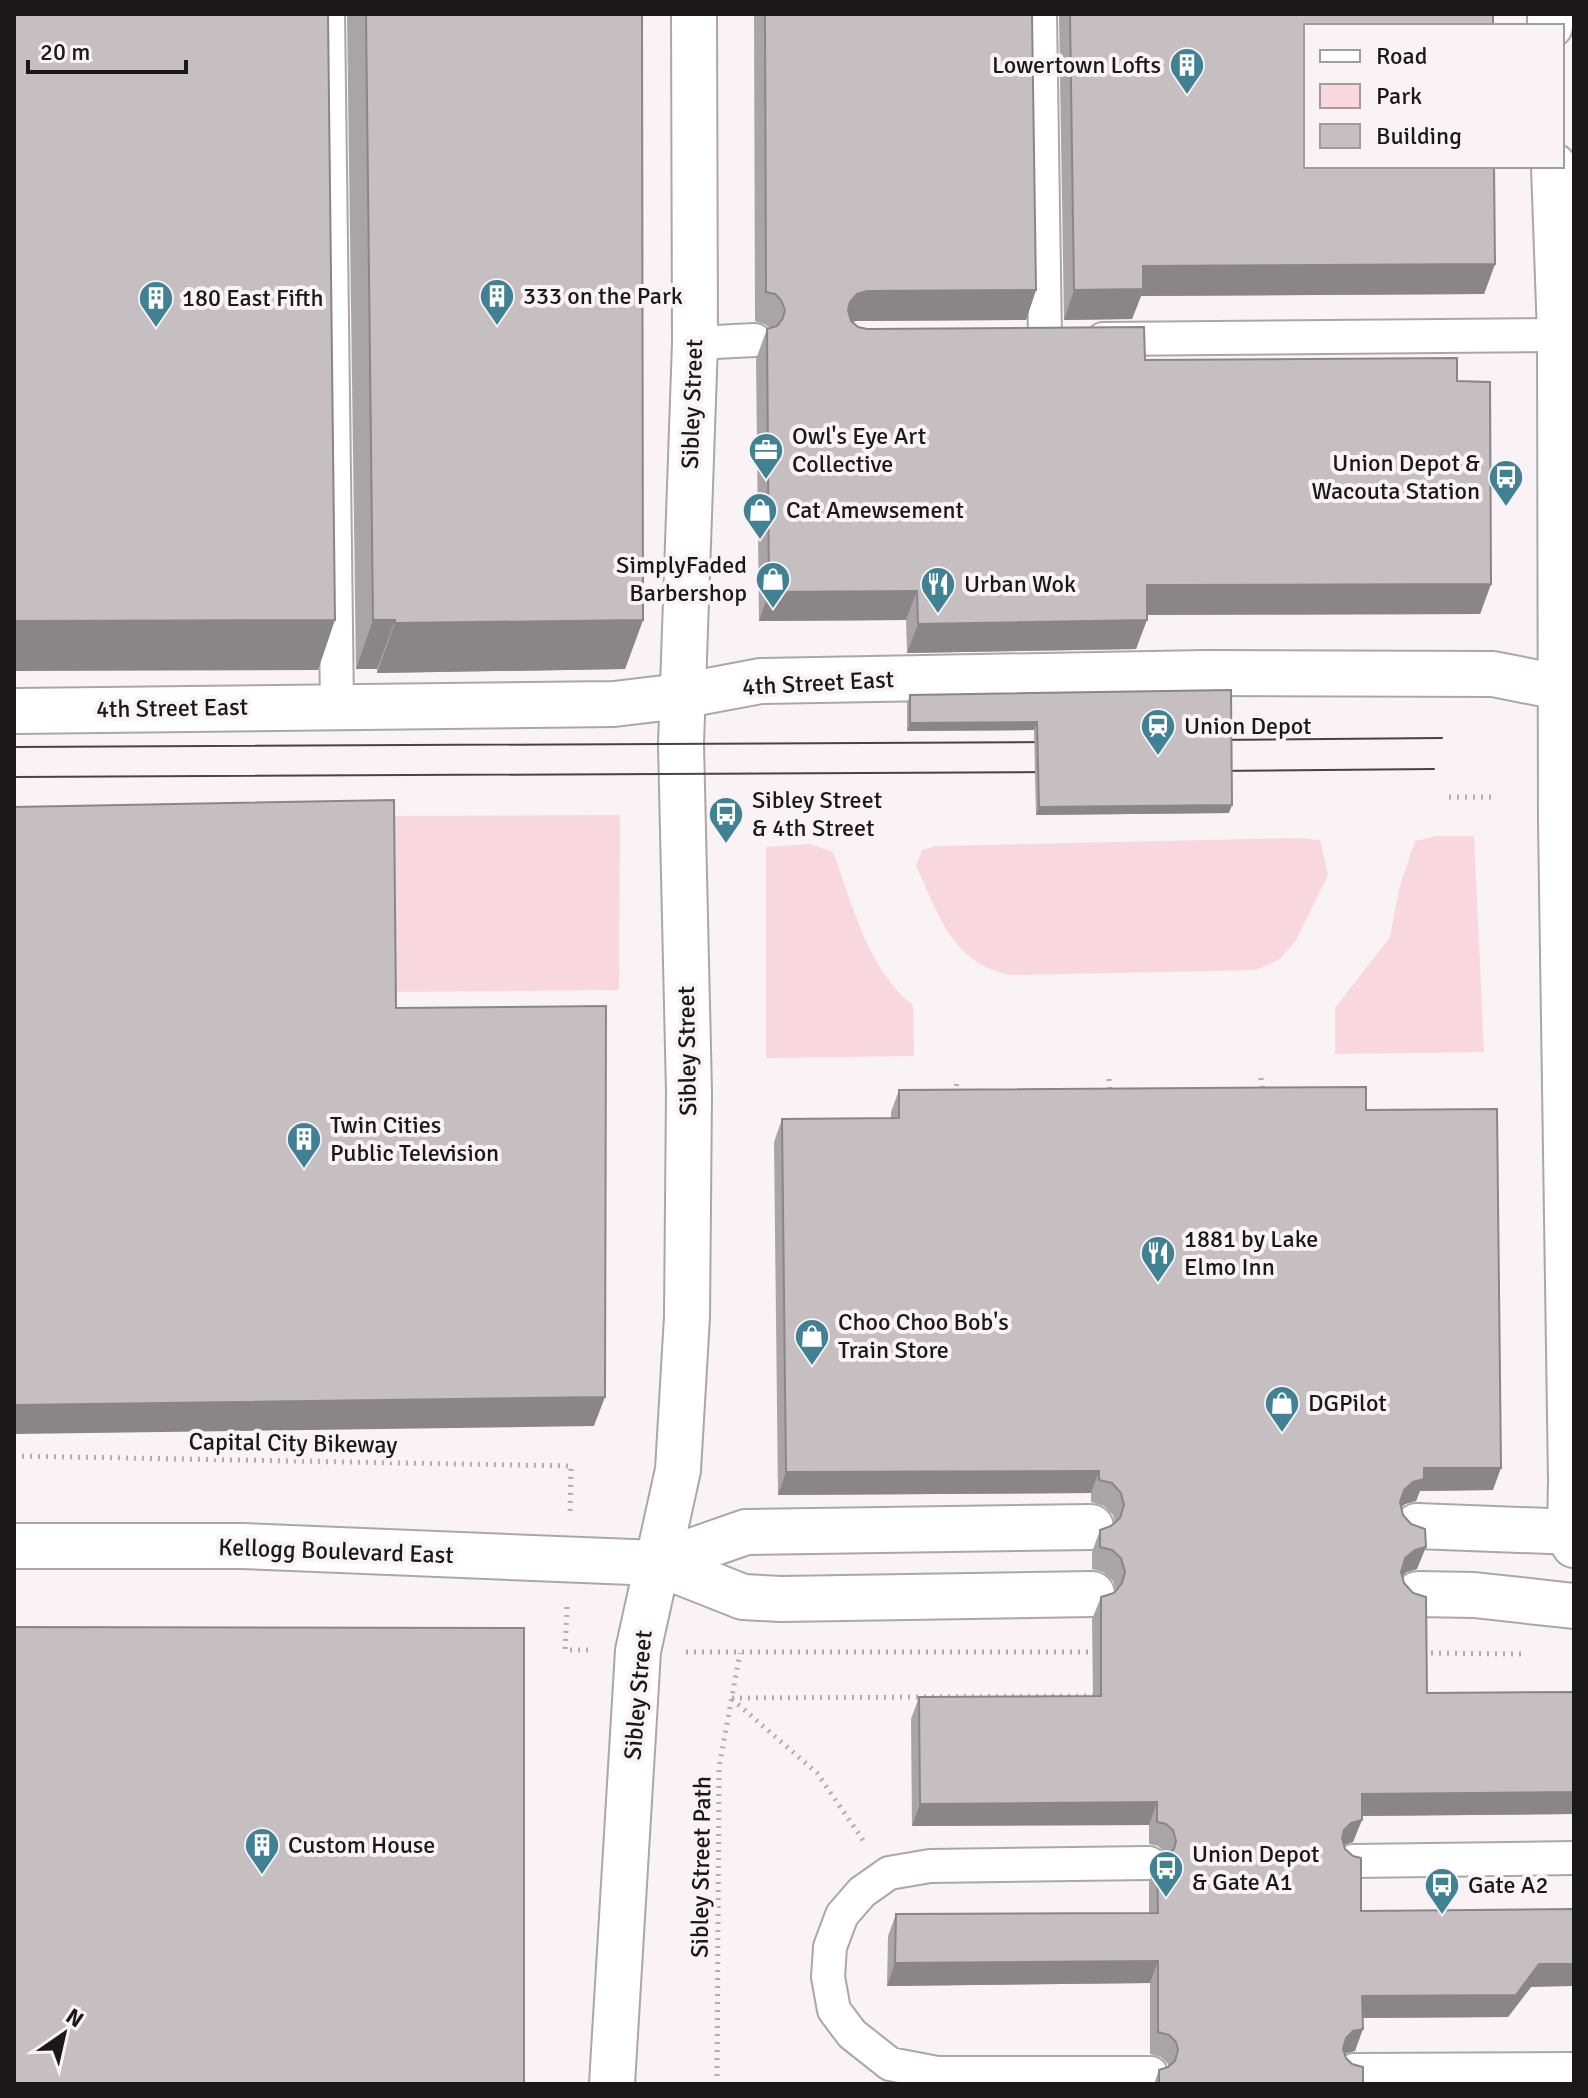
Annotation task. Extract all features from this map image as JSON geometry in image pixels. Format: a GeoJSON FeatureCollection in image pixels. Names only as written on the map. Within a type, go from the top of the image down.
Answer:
{"type":"FeatureCollection","features":[{"type":"Feature","properties":{"kind":"main road","name":"Sibley Street"},"geometry":{"type":"LineString","coordinates":[[612,2084],[638,1651],[678,1470],[687,1317],[689,1092],[681,696],[695,343],[694,14]]}},
{"type":"Feature","properties":{"kind":"main road"},"geometry":{"type":"LineString","coordinates":[[1417,1526],[1573,1537],[1564,356],[1554,168]]}},
{"type":"Feature","properties":{"kind":"main road","name":"4th Street East"},"geometry":{"type":"LineString","coordinates":[[14,711],[614,704],[681,696],[760,681],[1206,673],[1493,674],[1567,689]]}},
{"type":"Feature","properties":{"kind":"main road","name":"Kellogg Boulevard East"},"geometry":{"type":"LineString","coordinates":[[657,1563],[746,1532],[1091,1527]]}},
{"type":"Feature","properties":{"kind":"main road","name":"Kellogg Boulevard East"},"geometry":{"type":"LineString","coordinates":[[14,1546],[242,1546],[657,1563],[743,1597],[781,1599],[1092,1594]]}},
{"type":"Feature","properties":{"kind":"main road"},"geometry":{"type":"LineString","coordinates":[[1418,1594],[1474,1595],[1574,1606]]}},
{"type":"Feature","properties":{"kind":"lane"},"geometry":{"type":"LineString","coordinates":[[328,14],[337,706]]}},
{"type":"Feature","properties":{"kind":"lane"},"geometry":{"type":"LineString","coordinates":[[1040,14],[1030,339],[1564,356]]}},
{"type":"Feature","properties":{"kind":"lane"},"geometry":{"type":"LineString","coordinates":[[695,343],[755,340]]}},
{"type":"Feature","properties":{"kind":"lane"},"geometry":{"type":"LineString","coordinates":[[1353,1861],[1574,1858]]}},
{"type":"Feature","properties":{"kind":"lane"},"geometry":{"type":"LineString","coordinates":[[1149,1863],[930,1866],[889,1873],[862,1892],[842,1915],[830,1947],[828,1977],[834,2010],[852,2034],[890,2064],[937,2073],[1093,2079],[1151,2073]]}},
{"type":"Feature","properties":{"kind":"lane"},"geometry":{"type":"LineString","coordinates":[[1354,2070],[1574,2069]]}},
{"type":"Feature","properties":{"kind":"path"},"geometry":{"type":"LineString","coordinates":[[1449,797],[1494,797]]}},
{"type":"Feature","properties":{"kind":"path"},"geometry":{"type":"LineString","coordinates":[[1261,1078],[1263,1099]]}},
{"type":"Feature","properties":{"kind":"path"},"geometry":{"type":"LineString","coordinates":[[956,1101],[957,1079]]}},
{"type":"Feature","properties":{"kind":"path"},"geometry":{"type":"LineString","coordinates":[[1109,1079],[1110,1101]]}},
{"type":"Feature","properties":{"kind":"path","name":"Capital City Bikeway"},"geometry":{"type":"LineString","coordinates":[[14,1456],[571,1466]]}},
{"type":"Feature","properties":{"kind":"path","name":"Sibley Street Path"},"geometry":{"type":"LineString","coordinates":[[717,2084],[719,1767],[740,1653],[1093,1652]]}},
{"type":"Feature","properties":{"kind":"path"},"geometry":{"type":"LineString","coordinates":[[1418,1653],[1534,1654]]}},
{"type":"Feature","properties":{"kind":"path"},"geometry":{"type":"LineString","coordinates":[[732,1698],[1109,1696]]}},
{"type":"Feature","properties":{"kind":"path"},"geometry":{"type":"LineString","coordinates":[[732,1698],[817,1773]]}},
{"type":"Feature","properties":{"kind":"green space"},"geometry":{"type":"Polygon","coordinates":[[[620,815],[619,990],[385,992],[383,816],[620,815]]]}},
{"type":"Feature","properties":{"kind":"green space"},"geometry":{"type":"Polygon","coordinates":[[[1437,836],[1474,836],[1484,1052],[1335,1054],[1335,1008],[1390,937],[1399,889],[1415,841],[1437,836]]]}},
{"type":"Feature","properties":{"kind":"green space"},"geometry":{"type":"Polygon","coordinates":[[[1320,840],[1328,875],[1296,940],[1280,959],[1256,970],[1011,975],[991,969],[974,960],[950,935],[916,866],[922,850],[935,846],[1320,840]]]}},
{"type":"Feature","properties":{"kind":"green space"},"geometry":{"type":"Polygon","coordinates":[[[810,844],[833,852],[873,955],[897,990],[913,1005],[914,1056],[766,1058],[766,847],[810,844]]]}},
{"type":"Feature","properties":{"kind":"building","name":"180 East Fifth"},"geometry":{"type":"Polygon","coordinates":[[[14,14],[328,14],[335,620],[14,621],[14,14]]]}},
{"type":"Feature","properties":{"kind":"building","name":"333 on the Park"},"geometry":{"type":"Polygon","coordinates":[[[366,14],[642,14],[643,620],[395,623],[395,620],[373,620],[366,14]]]}},
{"type":"Feature","properties":{"kind":"building"},"geometry":{"type":"Polygon","coordinates":[[[765,14],[1032,14],[1036,290],[867,291],[857,294],[848,310],[851,321],[858,327],[1144,327],[1145,360],[1457,358],[1457,381],[1490,382],[1491,584],[1147,585],[1147,620],[918,624],[917,591],[769,592],[767,329],[777,326],[785,310],[775,294],[766,292],[765,14]]]}},
{"type":"Feature","properties":{"kind":"building","name":"Lowertown Lofts"},"geometry":{"type":"Polygon","coordinates":[[[1070,14],[1493,14],[1493,24],[1304,24],[1304,168],[1494,168],[1495,264],[1143,266],[1143,289],[1074,290],[1070,14]]]}},
{"type":"Feature","properties":{"kind":"building"},"geometry":{"type":"Polygon","coordinates":[[[1231,690],[1232,805],[1039,807],[1037,722],[910,723],[910,695],[1231,690]]]}},
{"type":"Feature","properties":{"kind":"building","name":"Twin Cities Public Television"},"geometry":{"type":"Polygon","coordinates":[[[394,800],[396,1008],[606,1006],[605,1397],[14,1405],[14,807],[394,800]]]}},
{"type":"Feature","properties":{"kind":"building"},"geometry":{"type":"Polygon","coordinates":[[[1366,1087],[1366,1110],[1497,1109],[1501,1468],[1424,1468],[1424,1479],[1413,1482],[1404,1490],[1400,1502],[1403,1515],[1411,1524],[1425,1529],[1426,1547],[1415,1550],[1405,1558],[1401,1572],[1404,1583],[1413,1593],[1426,1597],[1427,1693],[1574,1692],[1574,1792],[1362,1794],[1362,1820],[1351,1823],[1344,1830],[1342,1838],[1345,1849],[1361,1858],[1361,1911],[1574,1909],[1574,1964],[1539,1964],[1516,1995],[1362,1996],[1363,2029],[1353,2031],[1346,2038],[1343,2049],[1352,2064],[1363,2067],[1363,2084],[1159,2084],[1159,2070],[1175,2061],[1178,2050],[1176,2042],[1169,2035],[1158,2032],[1158,1961],[895,1963],[896,1914],[1158,1913],[1157,1860],[1167,1857],[1176,1841],[1173,1830],[1157,1822],[1157,1802],[920,1804],[919,1697],[1101,1696],[1101,1597],[1114,1593],[1122,1583],[1125,1572],[1121,1558],[1112,1550],[1100,1547],[1100,1530],[1120,1518],[1124,1505],[1121,1493],[1112,1483],[1099,1480],[1099,1471],[786,1472],[782,1119],[899,1118],[899,1090],[1366,1087]]]}},
{"type":"Feature","properties":{"kind":"building","name":"Custom House"},"geometry":{"type":"Polygon","coordinates":[[[14,1627],[524,1628],[524,2084],[14,2084],[14,1627]]]}},
{"type":"Feature","properties":{"kind":"tram line"},"geometry":{"type":"LineString","coordinates":[[1210,740],[1442,738]]}},
{"type":"Feature","properties":{"kind":"tram line"},"geometry":{"type":"LineString","coordinates":[[14,747],[1058,742]]}},
{"type":"Feature","properties":{"kind":"tram line"},"geometry":{"type":"LineString","coordinates":[[1210,771],[1434,769]]}},
{"type":"Feature","properties":{"kind":"tram line"},"geometry":{"type":"LineString","coordinates":[[14,777],[1058,772]]}},
{"type":"Feature","properties":{"kind":"place","name":"Lowertown Lofts"},"geometry":{"type":"Point","coordinates":[1187,96]}},
{"type":"Feature","properties":{"kind":"place","name":"333 on the Park"},"geometry":{"type":"Point","coordinates":[497,327]}},
{"type":"Feature","properties":{"kind":"place","name":"180 East Fifth"},"geometry":{"type":"Point","coordinates":[156,329]}},
{"type":"Feature","properties":{"kind":"place","name":"Owl's Eye Art Collective"},"geometry":{"type":"Point","coordinates":[766,481]}},
{"type":"Feature","properties":{"kind":"place","name":"Union Depot & Wacouta Station"},"geometry":{"type":"Point","coordinates":[1506,508]}},
{"type":"Feature","properties":{"kind":"place","name":"Cat Amewsement"},"geometry":{"type":"Point","coordinates":[760,541]}},
{"type":"Feature","properties":{"kind":"place","name":"SimplyFaded Barbershop"},"geometry":{"type":"Point","coordinates":[773,610]}},
{"type":"Feature","properties":{"kind":"place","name":"Urban Wok"},"geometry":{"type":"Point","coordinates":[938,615]}},
{"type":"Feature","properties":{"kind":"place","name":"Union Depot"},"geometry":{"type":"Point","coordinates":[1158,757]}},
{"type":"Feature","properties":{"kind":"place","name":"Sibley Street & 4th Street"},"geometry":{"type":"Point","coordinates":[726,845]}},
{"type":"Feature","properties":{"kind":"place","name":"Twin Cities Public Television"},"geometry":{"type":"Point","coordinates":[304,1170]}},
{"type":"Feature","properties":{"kind":"place","name":"1881 by Lake Elmo Inn"},"geometry":{"type":"Point","coordinates":[1158,1284]}},
{"type":"Feature","properties":{"kind":"place","name":"Choo Choo Bob's Train Store"},"geometry":{"type":"Point","coordinates":[812,1367]}},
{"type":"Feature","properties":{"kind":"place","name":"DGPilot"},"geometry":{"type":"Point","coordinates":[1282,1434]}},
{"type":"Feature","properties":{"kind":"place","name":"Custom House"},"geometry":{"type":"Point","coordinates":[262,1876]}},
{"type":"Feature","properties":{"kind":"place","name":"Union Depot & Gate A1"},"geometry":{"type":"Point","coordinates":[1166,1899]}},
{"type":"Feature","properties":{"kind":"place","name":"Gate A2"},"geometry":{"type":"Point","coordinates":[1442,1916]}}]}
